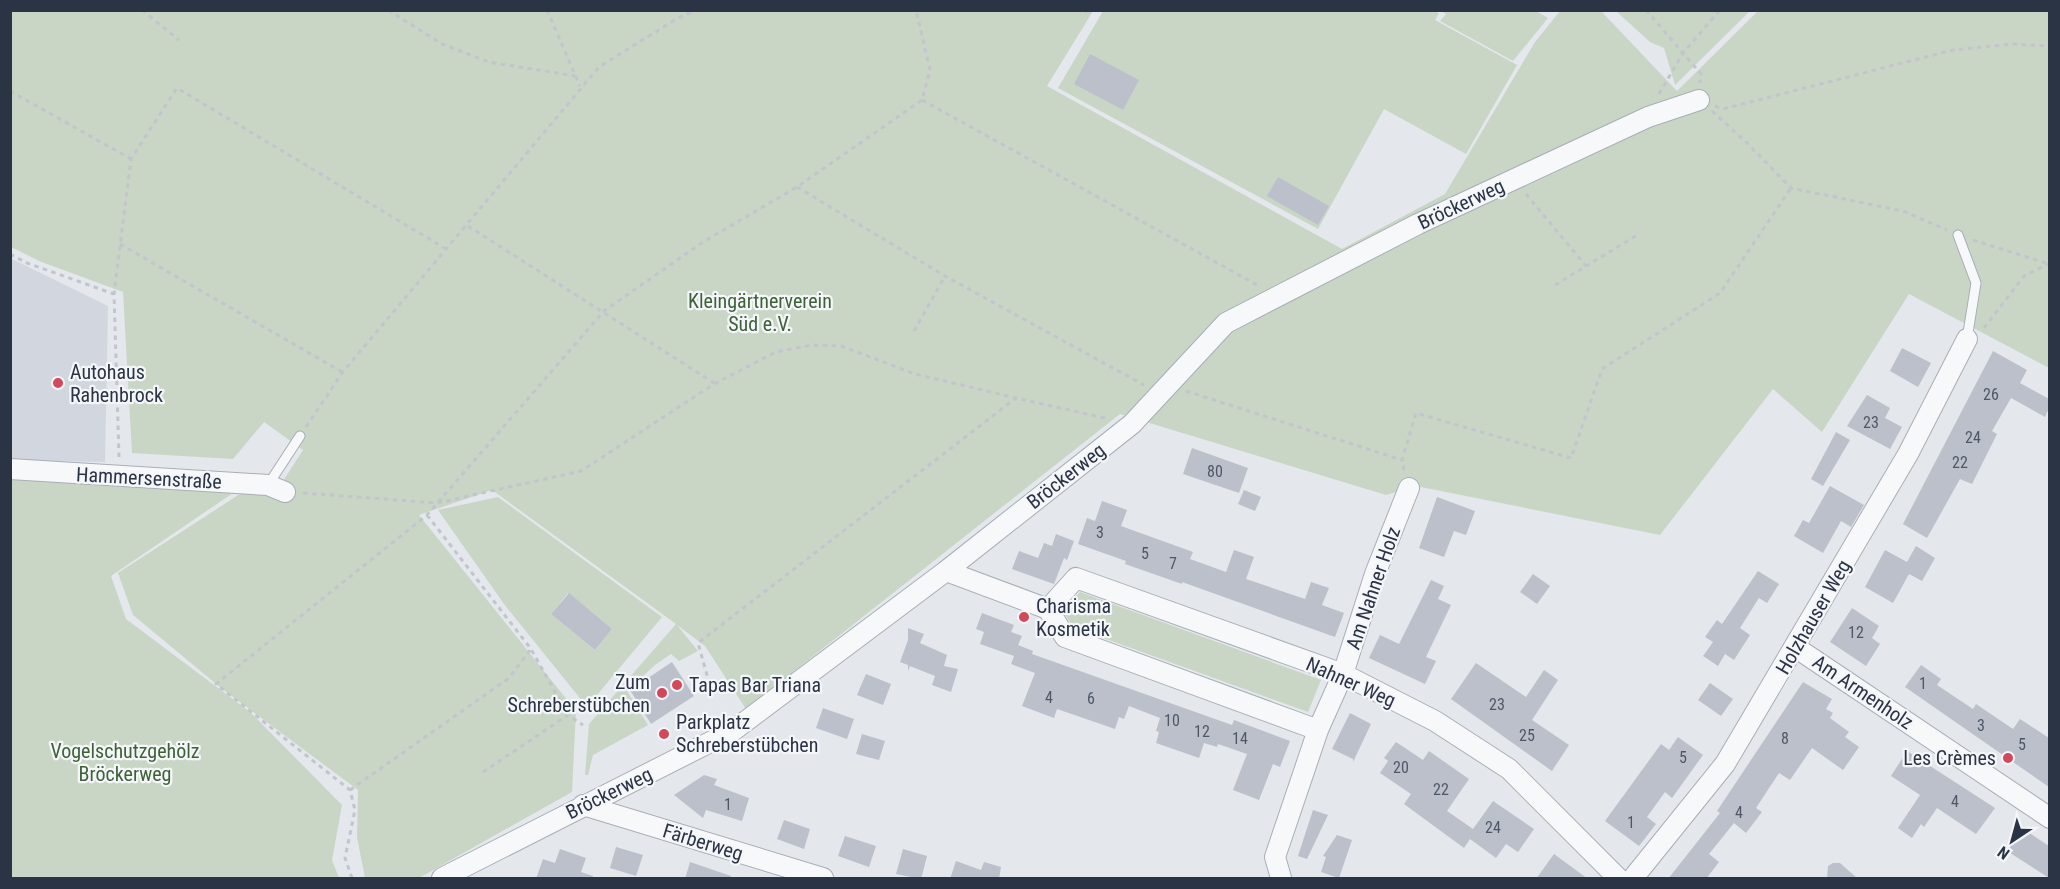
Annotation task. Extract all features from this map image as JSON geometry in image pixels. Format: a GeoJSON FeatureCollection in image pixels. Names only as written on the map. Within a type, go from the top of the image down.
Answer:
{"type":"FeatureCollection","features":[{"type":"Feature","properties":{"kind":"street","name":"Bröckerweg"},"geometry":{"type":"LineString","coordinates":[[442,879],[583,805],[734,730],[946,571],[1132,424],[1226,323],[1418,224],[1648,117],[1700,100]]}},
{"type":"Feature","properties":{"kind":"street","name":"Holzhauser Weg"},"geometry":{"type":"LineString","coordinates":[[1633,879],[1725,764],[1908,454],[1967,339]]}},
{"type":"Feature","properties":{"kind":"street","name":"Hammersenstraße"},"geometry":{"type":"LineString","coordinates":[[10,469],[276,488]]}},
{"type":"Feature","properties":{"kind":"street","name":"Am Nahner Holz"},"geometry":{"type":"LineString","coordinates":[[1281,879],[1275,857],[1318,730],[1343,674],[1375,574],[1409,488]]}},
{"type":"Feature","properties":{"kind":"street"},"geometry":{"type":"LineString","coordinates":[[946,571],[1048,609],[1065,637],[1318,730]]}},
{"type":"Feature","properties":{"kind":"street","name":"Nahner Weg"},"geometry":{"type":"LineString","coordinates":[[1048,609],[1076,578],[1343,674],[1435,721],[1509,769],[1618,879]]}},
{"type":"Feature","properties":{"kind":"street","name":"Am Armenholz"},"geometry":{"type":"LineString","coordinates":[[1795,647],[2049,818]]}},
{"type":"Feature","properties":{"kind":"street","name":"Färberweg"},"geometry":{"type":"LineString","coordinates":[[583,805],[823,879]]}},
{"type":"Feature","properties":{"kind":"lane"},"geometry":{"type":"LineString","coordinates":[[1958,235],[1976,283],[1967,339]]}},
{"type":"Feature","properties":{"kind":"lane"},"geometry":{"type":"LineString","coordinates":[[276,488],[300,436]]}},
{"type":"Feature","properties":{"kind":"path"},"geometry":{"type":"LineString","coordinates":[[142,10],[180,40]]}},
{"type":"Feature","properties":{"kind":"path"},"geometry":{"type":"LineString","coordinates":[[388,10],[442,44],[489,62],[575,76]]}},
{"type":"Feature","properties":{"kind":"path"},"geometry":{"type":"LineString","coordinates":[[547,10],[581,86]]}},
{"type":"Feature","properties":{"kind":"path"},"geometry":{"type":"LineString","coordinates":[[300,436],[342,373],[468,226],[581,86],[599,67],[678,18],[696,10]]}},
{"type":"Feature","properties":{"kind":"path"},"geometry":{"type":"LineString","coordinates":[[352,879],[345,858],[355,810],[350,790],[216,684],[427,515],[604,311],[704,242],[797,187],[922,100],[930,70],[916,10]]}},
{"type":"Feature","properties":{"kind":"path"},"geometry":{"type":"LineString","coordinates":[[1083,10],[1090,14]]}},
{"type":"Feature","properties":{"kind":"path"},"geometry":{"type":"LineString","coordinates":[[1646,10],[1701,74],[1700,100],[1791,188],[1903,211],[1958,235],[2048,263]]}},
{"type":"Feature","properties":{"kind":"path"},"geometry":{"type":"LineString","coordinates":[[1648,117],[1665,79],[1683,53],[1720,10]]}},
{"type":"Feature","properties":{"kind":"path"},"geometry":{"type":"LineString","coordinates":[[1700,100],[1723,109],[1953,51],[2013,44],[2049,46]]}},
{"type":"Feature","properties":{"kind":"path"},"geometry":{"type":"LineString","coordinates":[[119,477],[114,294],[131,159],[177,88],[446,249]]}},
{"type":"Feature","properties":{"kind":"path"},"geometry":{"type":"LineString","coordinates":[[10,91],[131,159]]}},
{"type":"Feature","properties":{"kind":"path"},"geometry":{"type":"LineString","coordinates":[[922,100],[1278,297]]}},
{"type":"Feature","properties":{"kind":"path"},"geometry":{"type":"LineString","coordinates":[[1514,179],[1586,266]]}},
{"type":"Feature","properties":{"kind":"path"},"geometry":{"type":"LineString","coordinates":[[797,187],[945,276],[1164,390],[1402,460]]}},
{"type":"Feature","properties":{"kind":"path"},"geometry":{"type":"LineString","coordinates":[[1409,488],[1402,460],[1416,413],[1571,458],[1602,369],[1720,293],[1791,188]]}},
{"type":"Feature","properties":{"kind":"path"},"geometry":{"type":"LineString","coordinates":[[468,226],[604,311],[714,384]]}},
{"type":"Feature","properties":{"kind":"path"},"geometry":{"type":"LineString","coordinates":[[1555,285],[1640,234]]}},
{"type":"Feature","properties":{"kind":"path"},"geometry":{"type":"LineString","coordinates":[[120,244],[342,373]]}},
{"type":"Feature","properties":{"kind":"path"},"geometry":{"type":"LineString","coordinates":[[10,254],[27,263],[114,294]]}},
{"type":"Feature","properties":{"kind":"path"},"geometry":{"type":"LineString","coordinates":[[1967,339],[1982,330],[2024,276],[2048,263]]}},
{"type":"Feature","properties":{"kind":"path"},"geometry":{"type":"LineString","coordinates":[[914,331],[945,276]]}},
{"type":"Feature","properties":{"kind":"path"},"geometry":{"type":"LineString","coordinates":[[276,488],[437,503],[581,471],[714,384],[776,352],[812,345],[841,346],[915,374],[1132,424]]}},
{"type":"Feature","properties":{"kind":"path"},"geometry":{"type":"LineString","coordinates":[[712,693],[698,643],[1016,398]]}},
{"type":"Feature","properties":{"kind":"path"},"geometry":{"type":"LineString","coordinates":[[427,515],[531,649],[568,715],[583,725]]}},
{"type":"Feature","properties":{"kind":"path"},"geometry":{"type":"LineString","coordinates":[[350,790],[509,678],[531,649]]}},
{"type":"Feature","properties":{"kind":"path"},"geometry":{"type":"LineString","coordinates":[[483,772],[568,715]]}},
{"type":"Feature","properties":{"kind":"shaded area","name":"Autohaus Rahenbrock"},"geometry":{"type":"Polygon","coordinates":[[[10,258],[108,306],[105,462],[11,460],[10,258]]]}},
{"type":"Feature","properties":{"kind":"green space","name":"Kleingärtnerverein Süd e.V."},"geometry":{"type":"Polygon","coordinates":[[[10,11],[1093,11],[1047,86],[1342,249],[1445,194],[1535,42],[1560,11],[1601,11],[1677,91],[1758,11],[2049,11],[2049,368],[1909,294],[1822,432],[1773,389],[1660,535],[1416,486],[1386,495],[1120,414],[746,709],[705,646],[677,625],[698,651],[679,661],[671,654],[655,665],[627,691],[648,725],[593,755],[588,775],[585,775],[589,724],[676,624],[492,490],[419,515],[576,711],[572,792],[419,878],[365,878],[357,837],[358,790],[221,688],[133,615],[118,573],[246,490],[274,495],[303,450],[264,422],[233,459],[132,453],[123,292],[39,261],[11,247],[10,11]]]}},
{"type":"Feature","properties":{"kind":"green space"},"geometry":{"type":"Polygon","coordinates":[[[1103,11],[1434,11],[1439,13],[1435,20],[1517,65],[1466,154],[1384,109],[1318,229],[1058,88],[1103,11]]]}},
{"type":"Feature","properties":{"kind":"green space"},"geometry":{"type":"Polygon","coordinates":[[[1440,11],[1536,11],[1548,18],[1513,61],[1440,21],[1446,14],[1440,11]]]}},
{"type":"Feature","properties":{"kind":"green space"},"geometry":{"type":"Polygon","coordinates":[[[1616,11],[1750,11],[1675,85],[1664,48],[1650,42],[1616,11]]]}},
{"type":"Feature","properties":{"kind":"green space","name":"Vogelschutzgehölz Bröckerweg"},"geometry":{"type":"Polygon","coordinates":[[[10,475],[236,491],[111,576],[126,619],[250,712],[342,805],[332,860],[339,878],[11,878],[10,475]]]}},
{"type":"Feature","properties":{"kind":"green space"},"geometry":{"type":"Polygon","coordinates":[[[498,497],[662,617],[587,707],[504,604],[438,510],[498,497]],[[568,593],[551,614],[595,650],[612,629],[568,593]]]}},
{"type":"Feature","properties":{"kind":"green space"},"geometry":{"type":"Polygon","coordinates":[[[1080,592],[1321,680],[1308,712],[1073,627],[1063,611],[1080,592]]]}},
{"type":"Feature","properties":{"kind":"building"},"geometry":{"type":"Polygon","coordinates":[[[1090,54],[1139,80],[1123,110],[1074,84],[1090,54]]]}},
{"type":"Feature","properties":{"kind":"building"},"geometry":{"type":"Polygon","coordinates":[[[1278,177],[1329,206],[1318,225],[1267,196],[1278,177]]]}},
{"type":"Feature","properties":{"kind":"building"},"geometry":{"type":"Polygon","coordinates":[[[1902,348],[1931,363],[1918,387],[1890,371],[1902,348]]]}},
{"type":"Feature","properties":{"kind":"building"},"geometry":{"type":"Polygon","coordinates":[[[1993,351],[2027,370],[2020,383],[2049,399],[2049,408],[2045,417],[2011,398],[1992,431],[1997,434],[1972,484],[1960,479],[1927,538],[1903,524],[1993,351]]]}},
{"type":"Feature","properties":{"kind":"building"},"geometry":{"type":"Polygon","coordinates":[[[1867,395],[1890,408],[1885,418],[1902,427],[1890,449],[1847,426],[1867,395]]]}},
{"type":"Feature","properties":{"kind":"building"},"geometry":{"type":"Polygon","coordinates":[[[1836,432],[1850,440],[1823,486],[1811,479],[1836,432]]]}},
{"type":"Feature","properties":{"kind":"building"},"geometry":{"type":"Polygon","coordinates":[[[1192,448],[1248,468],[1239,493],[1183,474],[1192,448]]]}},
{"type":"Feature","properties":{"kind":"building"},"geometry":{"type":"Polygon","coordinates":[[[1830,486],[1864,505],[1851,527],[1841,521],[1823,553],[1794,536],[1803,520],[1809,523],[1830,486]]]}},
{"type":"Feature","properties":{"kind":"building"},"geometry":{"type":"Polygon","coordinates":[[[1244,490],[1261,497],[1255,511],[1238,504],[1244,490]]]}},
{"type":"Feature","properties":{"kind":"building"},"geometry":{"type":"Polygon","coordinates":[[[1437,497],[1475,511],[1466,535],[1454,531],[1444,557],[1419,548],[1437,497]]]}},
{"type":"Feature","properties":{"kind":"building"},"geometry":{"type":"Polygon","coordinates":[[[1102,501],[1127,510],[1121,526],[1193,552],[1190,559],[1226,572],[1234,550],[1254,557],[1246,579],[1305,599],[1311,582],[1329,588],[1322,605],[1344,613],[1335,637],[1125,564],[1126,561],[1078,544],[1087,518],[1095,521],[1102,501]]]}},
{"type":"Feature","properties":{"kind":"building"},"geometry":{"type":"Polygon","coordinates":[[[1056,534],[1074,541],[1067,560],[1064,558],[1054,584],[1012,569],[1019,551],[1038,558],[1044,543],[1052,546],[1056,534]]]}},
{"type":"Feature","properties":{"kind":"building"},"geometry":{"type":"Polygon","coordinates":[[[1916,546],[1935,558],[1922,581],[1909,574],[1893,603],[1865,587],[1885,550],[1907,562],[1916,546]]]}},
{"type":"Feature","properties":{"kind":"building"},"geometry":{"type":"Polygon","coordinates":[[[1758,571],[1779,584],[1767,603],[1759,598],[1740,628],[1750,635],[1734,660],[1725,654],[1718,666],[1703,656],[1713,642],[1705,637],[1717,620],[1722,624],[1758,571]]]}},
{"type":"Feature","properties":{"kind":"building"},"geometry":{"type":"Polygon","coordinates":[[[1533,574],[1550,586],[1537,604],[1520,592],[1533,574]]]}},
{"type":"Feature","properties":{"kind":"building"},"geometry":{"type":"Polygon","coordinates":[[[1431,580],[1444,586],[1438,599],[1451,605],[1426,657],[1436,661],[1425,684],[1369,658],[1380,635],[1399,644],[1431,580]]]}},
{"type":"Feature","properties":{"kind":"building"},"geometry":{"type":"Polygon","coordinates":[[[569,593],[612,629],[595,650],[551,614],[569,593]]]}},
{"type":"Feature","properties":{"kind":"building"},"geometry":{"type":"Polygon","coordinates":[[[1852,608],[1879,626],[1872,638],[1880,644],[1866,666],[1830,642],[1852,608]]]}},
{"type":"Feature","properties":{"kind":"building"},"geometry":{"type":"Polygon","coordinates":[[[982,613],[1014,625],[1011,632],[1022,636],[1018,645],[1033,651],[1032,654],[1232,725],[1234,720],[1290,741],[1280,767],[1273,764],[1259,800],[1233,790],[1247,754],[1218,744],[1217,747],[1204,743],[1199,758],[1156,743],[1159,732],[1156,731],[1160,718],[1129,706],[1124,719],[1119,717],[1115,729],[1057,709],[1054,718],[1022,706],[1035,673],[1011,664],[1014,656],[980,644],[984,632],[976,629],[982,613]]]}},
{"type":"Feature","properties":{"kind":"building"},"geometry":{"type":"Polygon","coordinates":[[[908,628],[924,634],[920,643],[947,655],[944,666],[958,669],[951,692],[932,685],[935,676],[910,666],[908,671],[908,665],[900,662],[908,640],[908,628]]]}},
{"type":"Feature","properties":{"kind":"building","name":"Zum Schreberstübchen"},"geometry":{"type":"Polygon","coordinates":[[[672,662],[694,696],[651,724],[630,690],[672,662]]]}},
{"type":"Feature","properties":{"kind":"building"},"geometry":{"type":"Polygon","coordinates":[[[1476,663],[1526,697],[1544,670],[1558,680],[1532,720],[1569,745],[1552,771],[1451,699],[1476,663]]]}},
{"type":"Feature","properties":{"kind":"building"},"geometry":{"type":"Polygon","coordinates":[[[1921,665],[1941,679],[1937,685],[1973,709],[1976,704],[2013,729],[2020,719],[2049,738],[2049,787],[1905,687],[1921,665]]]}},
{"type":"Feature","properties":{"kind":"building"},"geometry":{"type":"Polygon","coordinates":[[[866,674],[891,684],[883,705],[857,695],[866,674]]]}},
{"type":"Feature","properties":{"kind":"building"},"geometry":{"type":"Polygon","coordinates":[[[1803,682],[1832,699],[1826,709],[1833,713],[1830,718],[1849,732],[1845,737],[1859,747],[1843,770],[1812,748],[1790,780],[1779,773],[1756,808],[1762,812],[1746,833],[1734,823],[1709,854],[1719,862],[1706,879],[1668,879],[1720,813],[1717,811],[1803,682]]]}},
{"type":"Feature","properties":{"kind":"building"},"geometry":{"type":"Polygon","coordinates":[[[1710,683],[1733,699],[1721,716],[1698,700],[1710,683]]]}},
{"type":"Feature","properties":{"kind":"building"},"geometry":{"type":"Polygon","coordinates":[[[823,708],[854,719],[847,739],[816,728],[823,708]]]}},
{"type":"Feature","properties":{"kind":"building"},"geometry":{"type":"Polygon","coordinates":[[[1350,713],[1371,724],[1353,762],[1353,759],[1332,749],[1350,713]]]}},
{"type":"Feature","properties":{"kind":"building"},"geometry":{"type":"Polygon","coordinates":[[[862,734],[885,741],[879,760],[856,754],[862,734]]]}},
{"type":"Feature","properties":{"kind":"building"},"geometry":{"type":"Polygon","coordinates":[[[1678,737],[1703,755],[1672,798],[1665,792],[1647,817],[1656,824],[1639,846],[1605,821],[1661,744],[1669,750],[1678,737]]]}},
{"type":"Feature","properties":{"kind":"building"},"geometry":{"type":"Polygon","coordinates":[[[1396,742],[1423,760],[1429,751],[1469,779],[1447,811],[1473,829],[1493,801],[1534,829],[1518,852],[1506,844],[1496,858],[1470,839],[1464,848],[1404,804],[1411,794],[1380,773],[1388,761],[1384,758],[1396,742]]]}},
{"type":"Feature","properties":{"kind":"building"},"geometry":{"type":"Polygon","coordinates":[[[1907,751],[1995,808],[1976,834],[1937,808],[1924,827],[1921,824],[1912,838],[1898,828],[1920,795],[1891,776],[1907,751]]]}},
{"type":"Feature","properties":{"kind":"building"},"geometry":{"type":"Polygon","coordinates":[[[704,775],[717,779],[714,785],[749,798],[742,821],[706,810],[703,818],[674,795],[704,775]]]}},
{"type":"Feature","properties":{"kind":"building"},"geometry":{"type":"Polygon","coordinates":[[[1313,810],[1328,815],[1307,859],[1298,856],[1313,810]]]}},
{"type":"Feature","properties":{"kind":"building"},"geometry":{"type":"Polygon","coordinates":[[[784,820],[810,829],[804,849],[777,839],[784,820]]]}},
{"type":"Feature","properties":{"kind":"building"},"geometry":{"type":"Polygon","coordinates":[[[2022,828],[2049,846],[2049,878],[2007,851],[2022,828]]]}},
{"type":"Feature","properties":{"kind":"building"},"geometry":{"type":"Polygon","coordinates":[[[1337,835],[1352,840],[1339,878],[1321,872],[1326,857],[1323,856],[1337,835]]]}},
{"type":"Feature","properties":{"kind":"building"},"geometry":{"type":"Polygon","coordinates":[[[845,836],[876,846],[869,867],[838,856],[845,836]]]}},
{"type":"Feature","properties":{"kind":"building"},"geometry":{"type":"Polygon","coordinates":[[[616,847],[643,855],[636,876],[610,868],[616,847]]]}},
{"type":"Feature","properties":{"kind":"building"},"geometry":{"type":"Polygon","coordinates":[[[560,849],[586,858],[581,872],[593,876],[592,879],[536,879],[543,859],[555,863],[560,849]]]}},
{"type":"Feature","properties":{"kind":"building"},"geometry":{"type":"Polygon","coordinates":[[[903,849],[927,856],[921,879],[896,874],[903,849]]]}},
{"type":"Feature","properties":{"kind":"building"},"geometry":{"type":"Polygon","coordinates":[[[1554,854],[1588,879],[1536,879],[1554,854]]]}},
{"type":"Feature","properties":{"kind":"building"},"geometry":{"type":"Polygon","coordinates":[[[956,861],[981,870],[984,862],[1001,867],[999,879],[950,879],[956,861]]]}},
{"type":"Feature","properties":{"kind":"building"},"geometry":{"type":"Polygon","coordinates":[[[690,862],[731,876],[731,879],[685,879],[690,862]]]}},
{"type":"Feature","properties":{"kind":"building"},"geometry":{"type":"Polygon","coordinates":[[[1840,863],[1858,879],[1827,879],[1828,866],[1840,863]]]}},
{"type":"Feature","properties":{"kind":"place","name":"Autohaus Rahenbrock"},"geometry":{"type":"Point","coordinates":[58,383]}},
{"type":"Feature","properties":{"kind":"place","name":"Charisma Kosmetik"},"geometry":{"type":"Point","coordinates":[1024,617]}},
{"type":"Feature","properties":{"kind":"place","name":"Tapas Bar Triana"},"geometry":{"type":"Point","coordinates":[677,685]}},
{"type":"Feature","properties":{"kind":"place","name":"Zum Schreberstübchen"},"geometry":{"type":"Point","coordinates":[662,693]}},
{"type":"Feature","properties":{"kind":"place","name":"Parkplatz Schreberstübchen"},"geometry":{"type":"Point","coordinates":[664,734]}},
{"type":"Feature","properties":{"kind":"place","name":"Les Crèmes"},"geometry":{"type":"Point","coordinates":[2008,758]}}]}
